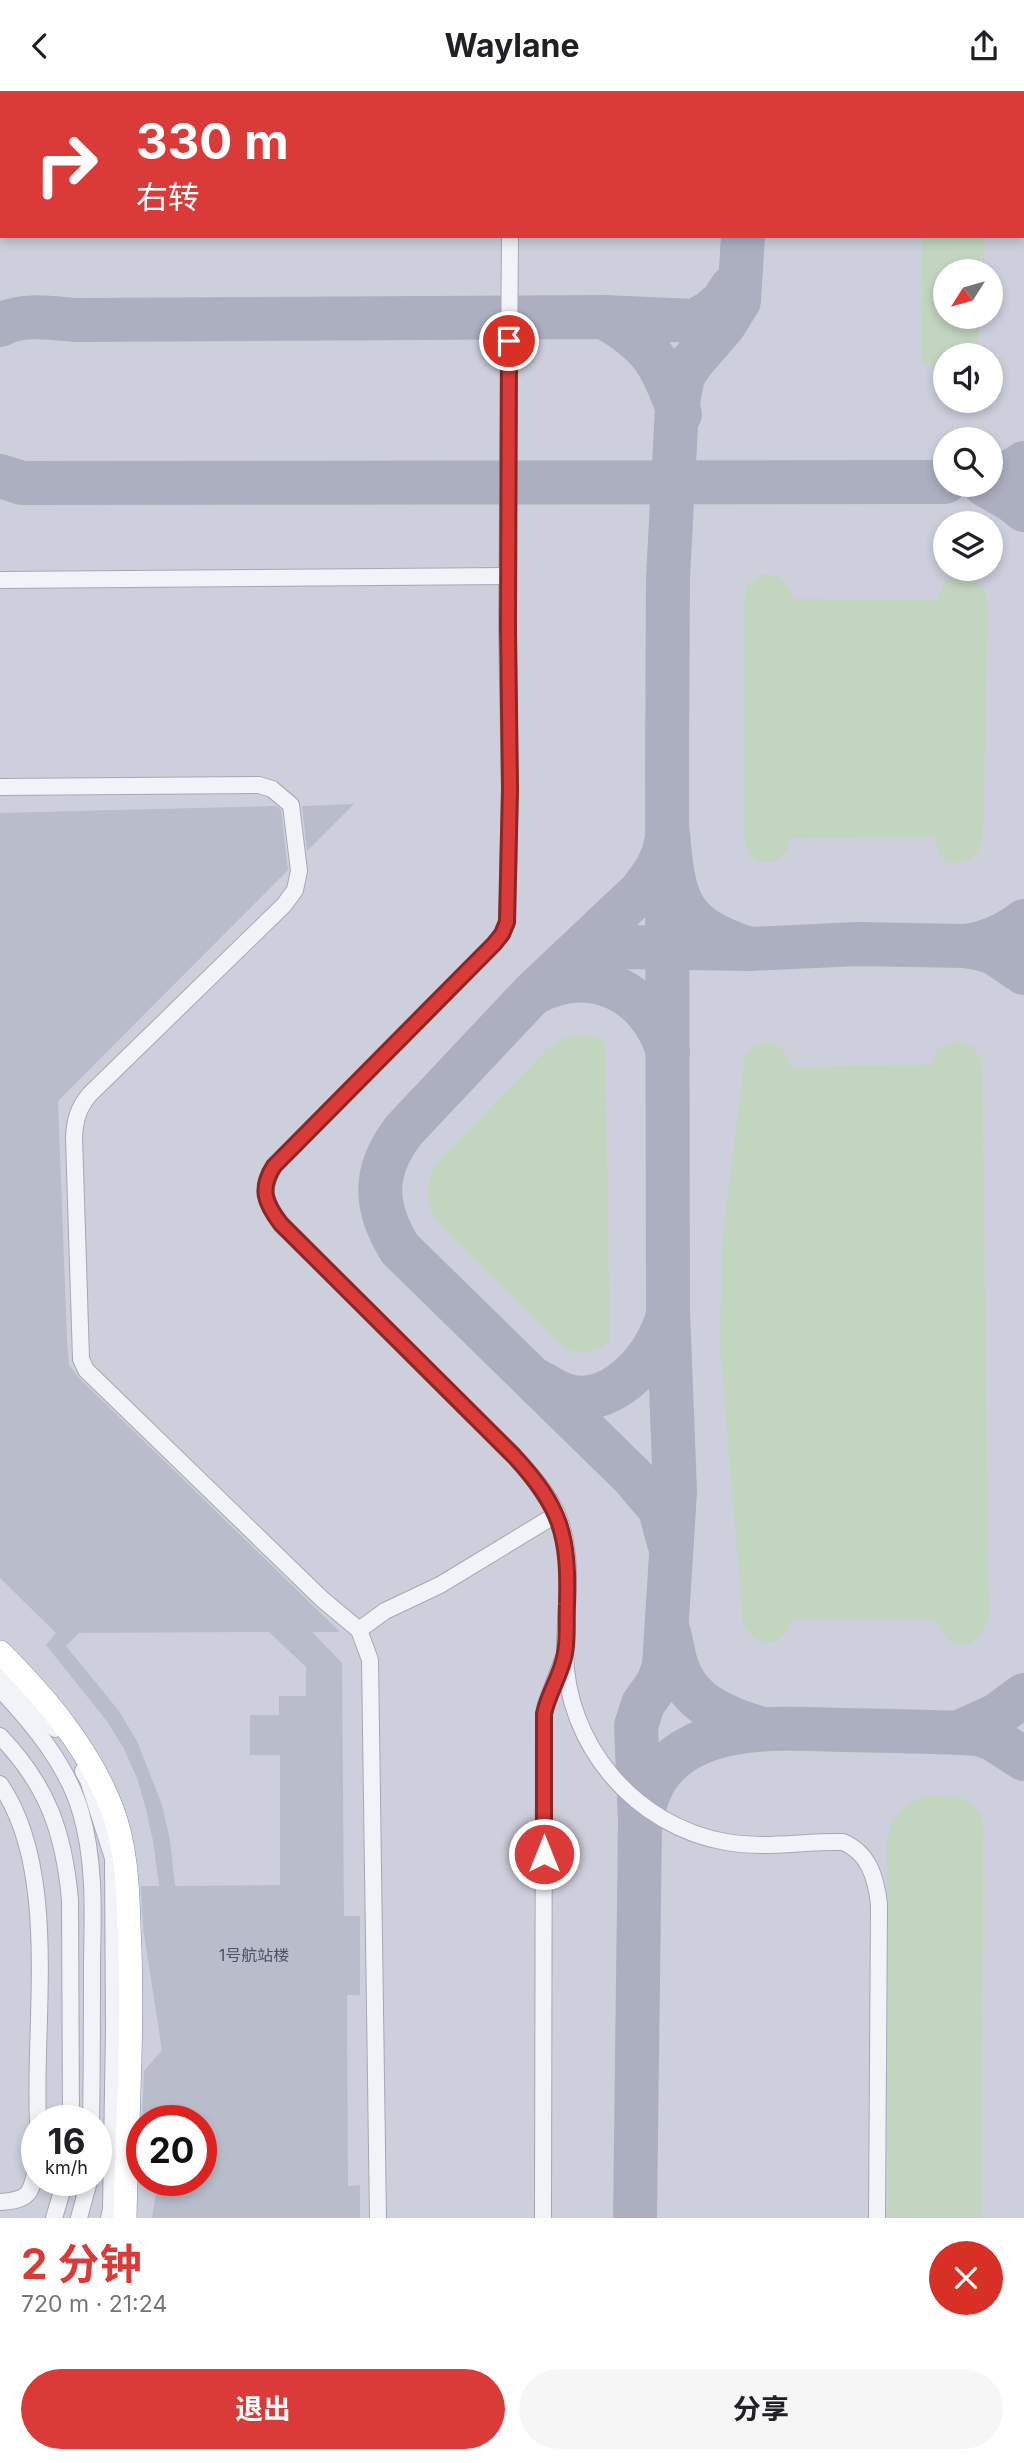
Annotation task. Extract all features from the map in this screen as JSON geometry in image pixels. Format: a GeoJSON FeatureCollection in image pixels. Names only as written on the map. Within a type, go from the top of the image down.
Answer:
{"type":"FeatureCollection","features":[{"type":"Feature","properties":{"kind":"highway"},"geometry":{"type":"LineString","coordinates":[[0,1652],[65,1724],[90,1761],[112,1808],[122,1847],[128,1890],[131,1966],[125,2218]]}},
{"type":"Feature","properties":{"kind":"street"},"geometry":{"type":"LineString","coordinates":[[510,238],[510,789],[507,922],[494,944],[279,1160],[268,1175],[265,1186],[270,1210],[281,1224],[514,1456],[536,1481],[557,1514],[567,1558],[565,1654],[572,1705],[578,1724],[599,1761],[617,1782],[655,1815],[676,1827],[702,1836],[728,1842],[757,1844],[843,1842],[859,1851],[865,1858],[875,1879],[879,1904],[877,2218]]}},
{"type":"Feature","properties":{"kind":"street"},"geometry":{"type":"LineString","coordinates":[[0,580],[508,576]]}},
{"type":"Feature","properties":{"kind":"street"},"geometry":{"type":"LineString","coordinates":[[0,787],[259,785],[272,789],[292,805],[299,871],[295,890],[284,905],[80,1107],[75,1121],[74,1137],[81,1359],[86,1370],[96,1380],[322,1599],[359,1630],[370,1660],[378,2218]]}},
{"type":"Feature","properties":{"kind":"street"},"geometry":{"type":"LineString","coordinates":[[359,1630],[385,1611],[440,1585],[557,1514]]}},
{"type":"Feature","properties":{"kind":"street"},"geometry":{"type":"LineString","coordinates":[[543,2218],[544,1714],[565,1654]]}},
{"type":"Feature","properties":{"kind":"street"},"geometry":{"type":"LineString","coordinates":[[0,1671],[53,1726],[88,1780],[113,1858],[114,2031],[111,2209],[108,2218]]}},
{"type":"Feature","properties":{"kind":"street"},"geometry":{"type":"LineString","coordinates":[[0,1689],[39,1735],[64,1773],[81,1810],[89,1847],[93,1892],[92,2105]]}},
{"type":"Feature","properties":{"kind":"street"},"geometry":{"type":"LineString","coordinates":[[0,1737],[29,1771],[47,1802],[60,1833],[68,1869],[71,2105]]}},
{"type":"Feature","properties":{"kind":"street"},"geometry":{"type":"LineString","coordinates":[[0,1784],[15,1811],[26,1840],[36,1888],[38,2105]]}},
{"type":"Feature","properties":{"kind":"street"},"geometry":{"type":"LineString","coordinates":[[0,2202],[22,2200],[27,2196]]}},
{"type":"Feature","properties":{"kind":"street"},"geometry":{"type":"LineString","coordinates":[[54,2218],[62,2196]]}},
{"type":"Feature","properties":{"kind":"street"},"geometry":{"type":"LineString","coordinates":[[79,2218],[85,2196]]}},
{"type":"Feature","properties":{"kind":"shaded area"},"geometry":{"type":"Polygon","coordinates":[[[0,238],[1024,238],[1024,2218],[0,2218],[0,238]]]}},
{"type":"Feature","properties":{"kind":"green space"},"geometry":{"type":"Polygon","coordinates":[[[921,238],[985,238],[984,259],[933,259],[933,329],[979,329],[978,343],[933,343],[933,367],[921,362],[921,238]]]}},
{"type":"Feature","properties":{"kind":"green space"},"geometry":{"type":"Polygon","coordinates":[[[762,574],[779,576],[790,590],[792,599],[937,600],[948,581],[978,582],[988,601],[983,835],[973,857],[963,862],[949,863],[942,858],[935,837],[790,838],[788,849],[775,862],[756,862],[747,848],[744,832],[744,602],[747,585],[762,574]]]}},
{"type":"Feature","properties":{"kind":"green space"},"geometry":{"type":"Polygon","coordinates":[[[579,1034],[598,1038],[605,1043],[610,1340],[600,1348],[585,1352],[567,1350],[440,1225],[427,1195],[436,1164],[547,1049],[560,1040],[579,1034]]]}},
{"type":"Feature","properties":{"kind":"green space"},"geometry":{"type":"Polygon","coordinates":[[[956,1041],[973,1048],[982,1065],[989,1615],[979,1636],[964,1645],[949,1640],[937,1620],[792,1620],[782,1637],[769,1643],[762,1642],[749,1632],[743,1623],[720,1347],[722,1244],[745,1057],[750,1049],[766,1042],[782,1050],[790,1067],[931,1065],[938,1049],[956,1041]]]}},
{"type":"Feature","properties":{"kind":"green space"},"geometry":{"type":"Polygon","coordinates":[[[928,1796],[954,1797],[969,1802],[980,1814],[983,1823],[981,2218],[888,2218],[887,1842],[891,1825],[899,1812],[911,1802],[928,1796]]]}},
{"type":"Feature","properties":{"kind":"building"},"geometry":{"type":"Polygon","coordinates":[[[354,804],[307,851],[302,806],[354,804]]]}},
{"type":"Feature","properties":{"kind":"building"},"geometry":{"type":"Polygon","coordinates":[[[276,806],[281,810],[288,870],[58,1101],[67,1339],[69,1365],[79,1378],[340,1632],[312,1632],[342,1663],[344,1916],[360,1916],[360,1995],[347,1995],[348,2186],[360,2185],[360,2218],[152,2218],[156,2196],[217,2196],[217,2105],[143,2105],[144,2071],[162,2050],[143,1928],[141,1886],[159,1886],[146,1809],[137,1778],[123,1747],[106,1720],[46,1645],[56,1633],[0,1578],[0,813],[276,806]],[[269,1632],[79,1633],[66,1646],[119,1711],[137,1741],[162,1805],[170,1840],[175,1886],[280,1885],[280,1755],[250,1755],[250,1715],[279,1715],[279,1696],[306,1696],[306,1667],[269,1632]]]}},
{"type":"Feature","properties":{"kind":"taxiway"},"geometry":{"type":"LineString","coordinates":[[635,2218],[640,1822],[636,1726],[643,1704],[658,1683],[664,1666],[675,1492],[668,1311],[667,763],[668,578],[677,407],[683,376],[724,325],[739,301],[743,238]]}},
{"type":"Feature","properties":{"kind":"taxiway"},"geometry":{"type":"LineString","coordinates":[[0,325],[37,317],[76,320],[604,317],[694,321],[723,301],[732,287]]}},
{"type":"Feature","properties":{"kind":"taxiway"},"geometry":{"type":"LineString","coordinates":[[604,317],[634,337],[653,357],[667,381],[680,414]]}},
{"type":"Feature","properties":{"kind":"taxiway"},"geometry":{"type":"LineString","coordinates":[[1003,475],[1024,463]]}},
{"type":"Feature","properties":{"kind":"taxiway"},"geometry":{"type":"LineString","coordinates":[[0,476],[22,483],[933,482]]}},
{"type":"Feature","properties":{"kind":"taxiway"},"geometry":{"type":"LineString","coordinates":[[1003,495],[1024,510]]}},
{"type":"Feature","properties":{"kind":"taxiway"},"geometry":{"type":"LineString","coordinates":[[669,1543],[660,1509],[633,1477],[400,1249],[385,1218],[380,1188],[386,1159],[404,1130],[532,994],[641,891],[656,870],[668,834],[673,878],[684,909],[708,931],[749,949]]}},
{"type":"Feature","properties":{"kind":"taxiway"},"geometry":{"type":"LineString","coordinates":[[965,946],[996,938],[1024,921]]}},
{"type":"Feature","properties":{"kind":"taxiway"},"geometry":{"type":"LineString","coordinates":[[570,961],[592,949],[623,947],[749,949],[858,944],[965,946],[996,954],[1024,973]]}},
{"type":"Feature","properties":{"kind":"taxiway"},"geometry":{"type":"LineString","coordinates":[[536,992],[557,984],[578,981],[598,982],[617,989],[648,1013],[668,1052]]}},
{"type":"Feature","properties":{"kind":"taxiway"},"geometry":{"type":"LineString","coordinates":[[538,1381],[572,1397],[605,1393],[634,1373],[645,1360],[663,1330],[668,1315]]}},
{"type":"Feature","properties":{"kind":"taxiway"},"geometry":{"type":"LineString","coordinates":[[669,1633],[674,1658],[690,1690],[722,1714],[759,1728]]}},
{"type":"Feature","properties":{"kind":"taxiway"},"geometry":{"type":"LineString","coordinates":[[957,1733],[997,1715],[1024,1695]]}},
{"type":"Feature","properties":{"kind":"taxiway"},"geometry":{"type":"LineString","coordinates":[[641,1817],[654,1782],[674,1758],[695,1745],[719,1736],[745,1731],[798,1729],[978,1734],[993,1739],[1024,1759]]}},
{"type":"Feature","properties":{"kind":"route"},"geometry":{"type":"LineString","coordinates":[[509,341],[510,789],[507,922],[494,944],[274,1166],[265,1186],[270,1210],[281,1224],[514,1456],[536,1481],[557,1514],[565,1541],[568,1581],[565,1654],[544,1714],[544,1854]]}}]}
